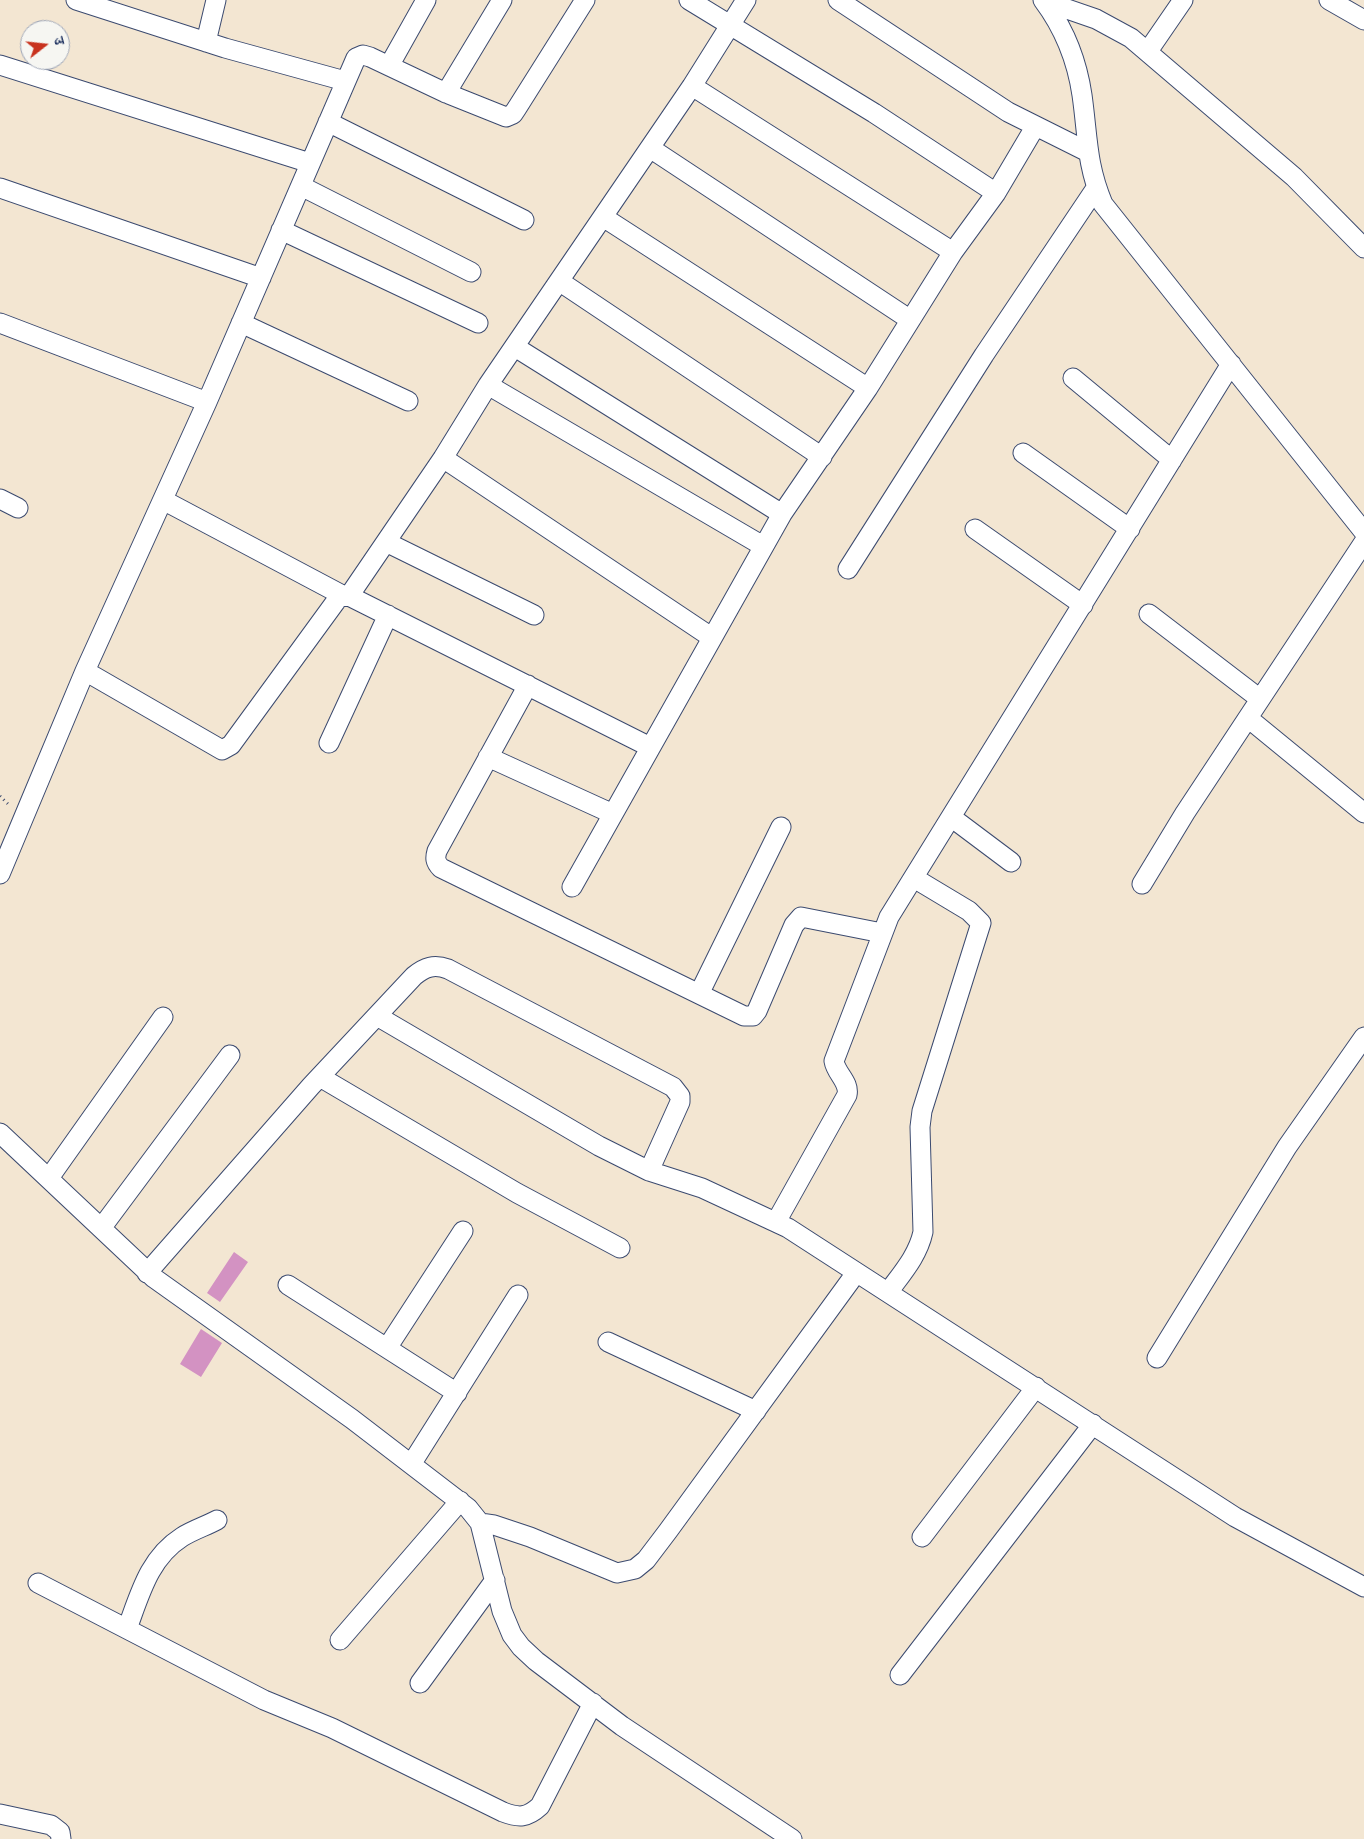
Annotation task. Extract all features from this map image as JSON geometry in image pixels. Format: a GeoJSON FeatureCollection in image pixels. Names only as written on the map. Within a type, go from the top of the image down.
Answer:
{"type":"FeatureCollection","features":[{"type":"Feature","properties":{"kind":"street"},"geometry":{"type":"LineString","coordinates":[[76,0],[126,8],[206,42],[345,81]]}},
{"type":"Feature","properties":{"kind":"street"},"geometry":{"type":"LineString","coordinates":[[206,42],[216,0]]}},
{"type":"Feature","properties":{"kind":"street"},"geometry":{"type":"LineString","coordinates":[[390,66],[426,0]]}},
{"type":"Feature","properties":{"kind":"street"},"geometry":{"type":"LineString","coordinates":[[446,93],[502,0]]}},
{"type":"Feature","properties":{"kind":"street"},"geometry":{"type":"LineString","coordinates":[[0,874],[85,671],[207,402],[356,58],[363,55],[446,93],[506,117],[513,114],[585,0]]}},
{"type":"Feature","properties":{"kind":"street"},"geometry":{"type":"LineString","coordinates":[[690,0],[874,113],[996,193]]}},
{"type":"Feature","properties":{"kind":"street"},"geometry":{"type":"LineString","coordinates":[[85,671],[216,747],[222,750],[227,748],[339,597],[346,596],[386,542],[443,458],[488,386],[692,86],[746,0]]}},
{"type":"Feature","properties":{"kind":"street"},"geometry":{"type":"LineString","coordinates":[[838,0],[1008,112],[1086,151]]}},
{"type":"Feature","properties":{"kind":"street"},"geometry":{"type":"LineString","coordinates":[[1148,51],[1183,0]]}},
{"type":"Feature","properties":{"kind":"street"},"geometry":{"type":"LineString","coordinates":[[1329,0],[1364,20]]}},
{"type":"Feature","properties":{"kind":"street"},"geometry":{"type":"LineString","coordinates":[[1044,1],[1110,26],[1148,51],[1294,177],[1364,248]]}},
{"type":"Feature","properties":{"kind":"street"},"geometry":{"type":"LineString","coordinates":[[1044,1],[1060,25],[1077,68],[1082,95],[1086,151],[1102,204],[1112,219],[1231,364],[1364,532]]}},
{"type":"Feature","properties":{"kind":"street"},"geometry":{"type":"LineString","coordinates":[[0,65],[310,163]]}},
{"type":"Feature","properties":{"kind":"street"},"geometry":{"type":"LineString","coordinates":[[692,86],[954,252]]}},
{"type":"Feature","properties":{"kind":"street"},"geometry":{"type":"LineString","coordinates":[[328,122],[524,220]]}},
{"type":"Feature","properties":{"kind":"street"},"geometry":{"type":"LineString","coordinates":[[572,887],[711,637],[782,514],[868,388],[954,252],[996,193],[1035,127]]}},
{"type":"Feature","properties":{"kind":"street"},"geometry":{"type":"LineString","coordinates":[[650,148],[910,319]]}},
{"type":"Feature","properties":{"kind":"street"},"geometry":{"type":"LineString","coordinates":[[301,186],[471,272]]}},
{"type":"Feature","properties":{"kind":"street"},"geometry":{"type":"LineString","coordinates":[[0,188],[260,278]]}},
{"type":"Feature","properties":{"kind":"street"},"geometry":{"type":"LineString","coordinates":[[848,568],[984,355],[1096,188]]}},
{"type":"Feature","properties":{"kind":"street"},"geometry":{"type":"LineString","coordinates":[[603,217],[868,388]]}},
{"type":"Feature","properties":{"kind":"street"},"geometry":{"type":"LineString","coordinates":[[281,230],[478,323]]}},
{"type":"Feature","properties":{"kind":"street"},"geometry":{"type":"LineString","coordinates":[[559,281],[822,456]]}},
{"type":"Feature","properties":{"kind":"street"},"geometry":{"type":"LineString","coordinates":[[0,322],[207,402]]}},
{"type":"Feature","properties":{"kind":"street"},"geometry":{"type":"LineString","coordinates":[[241,323],[408,401]]}},
{"type":"Feature","properties":{"kind":"street"},"geometry":{"type":"LineString","coordinates":[[515,346],[782,514]]}},
{"type":"Feature","properties":{"kind":"street"},"geometry":{"type":"LineString","coordinates":[[776,1222],[847,1095],[847,1085],[837,1071],[834,1061],[859,1000],[882,933],[951,817],[1231,364]]}},
{"type":"Feature","properties":{"kind":"street"},"geometry":{"type":"LineString","coordinates":[[1073,378],[1172,460]]}},
{"type":"Feature","properties":{"kind":"street"},"geometry":{"type":"LineString","coordinates":[[488,386],[763,546]]}},
{"type":"Feature","properties":{"kind":"street"},"geometry":{"type":"LineString","coordinates":[[1023,453],[1130,529]]}},
{"type":"Feature","properties":{"kind":"street"},"geometry":{"type":"LineString","coordinates":[[443,458],[711,637]]}},
{"type":"Feature","properties":{"kind":"street"},"geometry":{"type":"LineString","coordinates":[[0,499],[18,508]]}},
{"type":"Feature","properties":{"kind":"street"},"geometry":{"type":"LineString","coordinates":[[163,500],[346,596],[388,615],[650,747]]}},
{"type":"Feature","properties":{"kind":"street"},"geometry":{"type":"LineString","coordinates":[[975,529],[1083,605]]}},
{"type":"Feature","properties":{"kind":"street"},"geometry":{"type":"LineString","coordinates":[[386,542],[534,615]]}},
{"type":"Feature","properties":{"kind":"street"},"geometry":{"type":"LineString","coordinates":[[1142,884],[1185,813],[1364,542]]}},
{"type":"Feature","properties":{"kind":"street"},"geometry":{"type":"LineString","coordinates":[[1149,614],[1260,700]]}},
{"type":"Feature","properties":{"kind":"street"},"geometry":{"type":"LineString","coordinates":[[329,743],[388,615]]}},
{"type":"Feature","properties":{"kind":"street"},"geometry":{"type":"LineString","coordinates":[[528,685],[437,851],[435,857],[437,864],[535,915],[736,1013],[753,1016],[794,925],[801,917],[882,933]]}},
{"type":"Feature","properties":{"kind":"street"},"geometry":{"type":"LineString","coordinates":[[1248,718],[1364,813]]}},
{"type":"Feature","properties":{"kind":"street"},"geometry":{"type":"LineString","coordinates":[[488,757],[613,814]]}},
{"type":"Feature","properties":{"kind":"street"},"geometry":{"type":"LineString","coordinates":[[951,817],[1011,862]]}},
{"type":"Feature","properties":{"kind":"street"},"geometry":{"type":"LineString","coordinates":[[698,994],[781,827]]}},
{"type":"Feature","properties":{"kind":"street"},"geometry":{"type":"LineString","coordinates":[[889,1291],[921,1244],[924,1232],[920,1127],[922,1111],[981,924],[978,918],[969,911],[914,878]]}},
{"type":"Feature","properties":{"kind":"street"},"geometry":{"type":"LineString","coordinates":[[147,1273],[320,1077],[425,968],[441,966],[673,1087],[680,1096],[680,1102],[649,1171]]}},
{"type":"Feature","properties":{"kind":"street"},"geometry":{"type":"LineString","coordinates":[[377,1016],[600,1146],[649,1171],[702,1188],[776,1222],[856,1273],[889,1291],[1235,1517],[1364,1587]]}},
{"type":"Feature","properties":{"kind":"street"},"geometry":{"type":"LineString","coordinates":[[49,1178],[163,1017]]}},
{"type":"Feature","properties":{"kind":"street"},"geometry":{"type":"LineString","coordinates":[[1157,1358],[1288,1147],[1364,1037]]}},
{"type":"Feature","properties":{"kind":"street"},"geometry":{"type":"LineString","coordinates":[[102,1227],[230,1055]]}},
{"type":"Feature","properties":{"kind":"street"},"geometry":{"type":"LineString","coordinates":[[320,1077],[517,1193],[620,1248]]}},
{"type":"Feature","properties":{"kind":"street"},"geometry":{"type":"LineString","coordinates":[[0,1133],[102,1227],[147,1273],[412,1463],[460,1501],[480,1523],[502,1611],[512,1635],[521,1647],[536,1661],[622,1726],[792,1839]]}},
{"type":"Feature","properties":{"kind":"street"},"geometry":{"type":"LineString","coordinates":[[387,1348],[463,1231]]}},
{"type":"Feature","properties":{"kind":"street"},"geometry":{"type":"LineString","coordinates":[[480,1523],[494,1524],[530,1537],[617,1573],[627,1572],[646,1560],[856,1273]]}},
{"type":"Feature","properties":{"kind":"street"},"geometry":{"type":"LineString","coordinates":[[288,1284],[457,1392]]}},
{"type":"Feature","properties":{"kind":"street"},"geometry":{"type":"LineString","coordinates":[[412,1463],[518,1295]]}},
{"type":"Feature","properties":{"kind":"street"},"geometry":{"type":"LineString","coordinates":[[608,1342],[756,1411]]}},
{"type":"Feature","properties":{"kind":"street"},"geometry":{"type":"LineString","coordinates":[[922,1537],[1036,1387]]}},
{"type":"Feature","properties":{"kind":"street"},"geometry":{"type":"LineString","coordinates":[[900,1675],[1093,1424]]}},
{"type":"Feature","properties":{"kind":"street"},"geometry":{"type":"LineString","coordinates":[[340,1640],[460,1501]]}},
{"type":"Feature","properties":{"kind":"street"},"geometry":{"type":"LineString","coordinates":[[127,1629],[144,1582],[154,1562],[167,1548],[183,1536],[217,1520]]}},
{"type":"Feature","properties":{"kind":"street"},"geometry":{"type":"LineString","coordinates":[[420,1683],[495,1580]]}},
{"type":"Feature","properties":{"kind":"street"},"geometry":{"type":"LineString","coordinates":[[38,1583],[264,1700],[332,1728],[502,1812],[517,1817],[529,1816],[540,1806],[593,1703]]}},
{"type":"Feature","properties":{"kind":"street"},"geometry":{"type":"LineString","coordinates":[[0,1814],[51,1825],[60,1832],[61,1839]]}},
{"type":"Feature","properties":{"kind":"building"},"geometry":{"type":"Polygon","coordinates":[[[234,1252],[248,1262],[220,1302],[207,1293],[234,1252]]]}},
{"type":"Feature","properties":{"kind":"building"},"geometry":{"type":"Polygon","coordinates":[[[201,1329],[222,1343],[201,1377],[180,1364],[201,1329]]]}}]}
